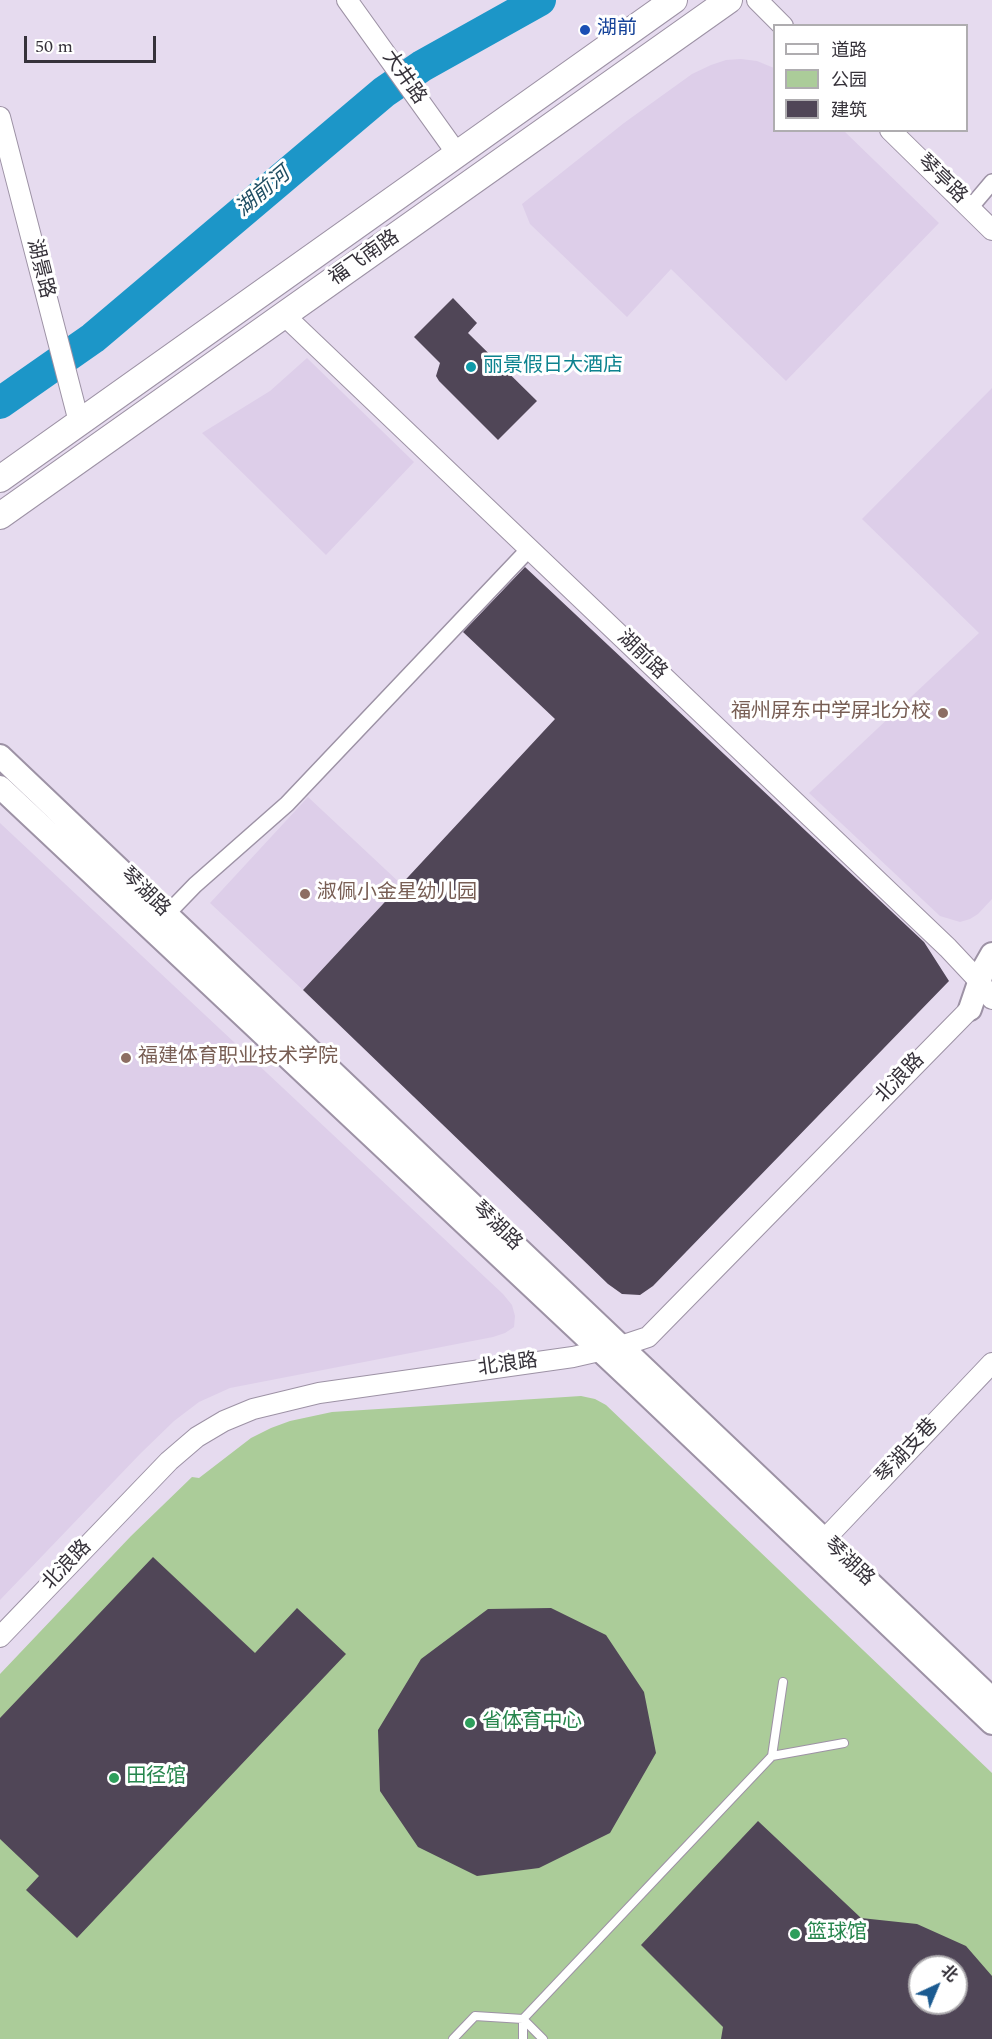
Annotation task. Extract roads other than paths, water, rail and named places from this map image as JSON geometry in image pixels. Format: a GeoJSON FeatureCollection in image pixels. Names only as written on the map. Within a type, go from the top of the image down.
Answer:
{"type":"FeatureCollection","features":[{"type":"Feature","properties":{"kind":"main road","name":"福飞南路"},"geometry":{"type":"LineString","coordinates":[[0,479],[458,156],[674,0]]}},
{"type":"Feature","properties":{"kind":"main road","name":"福飞南路"},"geometry":{"type":"LineString","coordinates":[[0,516],[729,0]]}},
{"type":"Feature","properties":{"kind":"main road","name":"琴湖路"},"geometry":{"type":"LineString","coordinates":[[0,756],[611,1349],[824,1540],[992,1699]]}},
{"type":"Feature","properties":{"kind":"main road"},"geometry":{"type":"LineString","coordinates":[[0,787],[611,1349],[992,1723]]}},
{"type":"Feature","properties":{"kind":"main road","name":"北浪路"},"geometry":{"type":"LineString","coordinates":[[970,1009],[987,988],[992,954]]}},
{"type":"Feature","properties":{"kind":"street","name":"大井路"},"geometry":{"type":"LineString","coordinates":[[347,0],[458,156]]}},
{"type":"Feature","properties":{"kind":"street"},"geometry":{"type":"LineString","coordinates":[[757,0],[781,24]]}},
{"type":"Feature","properties":{"kind":"street","name":"湖景路"},"geometry":{"type":"LineString","coordinates":[[0,117],[79,422]]}},
{"type":"Feature","properties":{"kind":"street","name":"琴亭路"},"geometry":{"type":"LineString","coordinates":[[892,132],[992,230]]}},
{"type":"Feature","properties":{"kind":"street"},"geometry":{"type":"LineString","coordinates":[[969,208],[992,182]]}},
{"type":"Feature","properties":{"kind":"street","name":"湖前路"},"geometry":{"type":"LineString","coordinates":[[285,316],[948,948],[987,988]]}},
{"type":"Feature","properties":{"kind":"street"},"geometry":{"type":"LineString","coordinates":[[166,915],[195,885],[287,804],[529,549]]}},
{"type":"Feature","properties":{"kind":"street","name":"北浪路"},"geometry":{"type":"LineString","coordinates":[[0,1637],[169,1461],[197,1437],[224,1421],[272,1404],[341,1389],[573,1357],[611,1349],[648,1337],[970,1009]]}},
{"type":"Feature","properties":{"kind":"street","name":"琴湖支巷"},"geometry":{"type":"LineString","coordinates":[[824,1540],[992,1362]]}},
{"type":"Feature","properties":{"kind":"lane"},"geometry":{"type":"LineString","coordinates":[[523,2039],[523,2019],[772,1756],[783,1682]]}},
{"type":"Feature","properties":{"kind":"lane"},"geometry":{"type":"LineString","coordinates":[[772,1756],[844,1743]]}},
{"type":"Feature","properties":{"kind":"lane"},"geometry":{"type":"LineString","coordinates":[[453,2039],[475,2016],[523,2019],[543,2039]]}},
{"type":"Feature","properties":{"kind":"waterway","name":"湖前河"},"geometry":{"type":"LineString","coordinates":[[0,403],[93,338],[384,92],[422,66],[540,0]]}},
{"type":"Feature","properties":{"kind":"place","name":"湖前"},"geometry":{"type":"Point","coordinates":[585,30]}},
{"type":"Feature","properties":{"kind":"place","name":"丽景假日大酒店"},"geometry":{"type":"Point","coordinates":[471,367]}},
{"type":"Feature","properties":{"kind":"place","name":"福州屏东中学屏北分校"},"geometry":{"type":"Point","coordinates":[943,713]}},
{"type":"Feature","properties":{"kind":"place","name":"淑佩小金星幼儿园"},"geometry":{"type":"Point","coordinates":[305,894]}},
{"type":"Feature","properties":{"kind":"place","name":"福建体育职业技术学院"},"geometry":{"type":"Point","coordinates":[126,1058]}},
{"type":"Feature","properties":{"kind":"place","name":"省体育中心"},"geometry":{"type":"Point","coordinates":[470,1723]}},
{"type":"Feature","properties":{"kind":"place","name":"田径馆"},"geometry":{"type":"Point","coordinates":[114,1778]}},
{"type":"Feature","properties":{"kind":"place","name":"篮球馆"},"geometry":{"type":"Point","coordinates":[795,1934]}}]}
